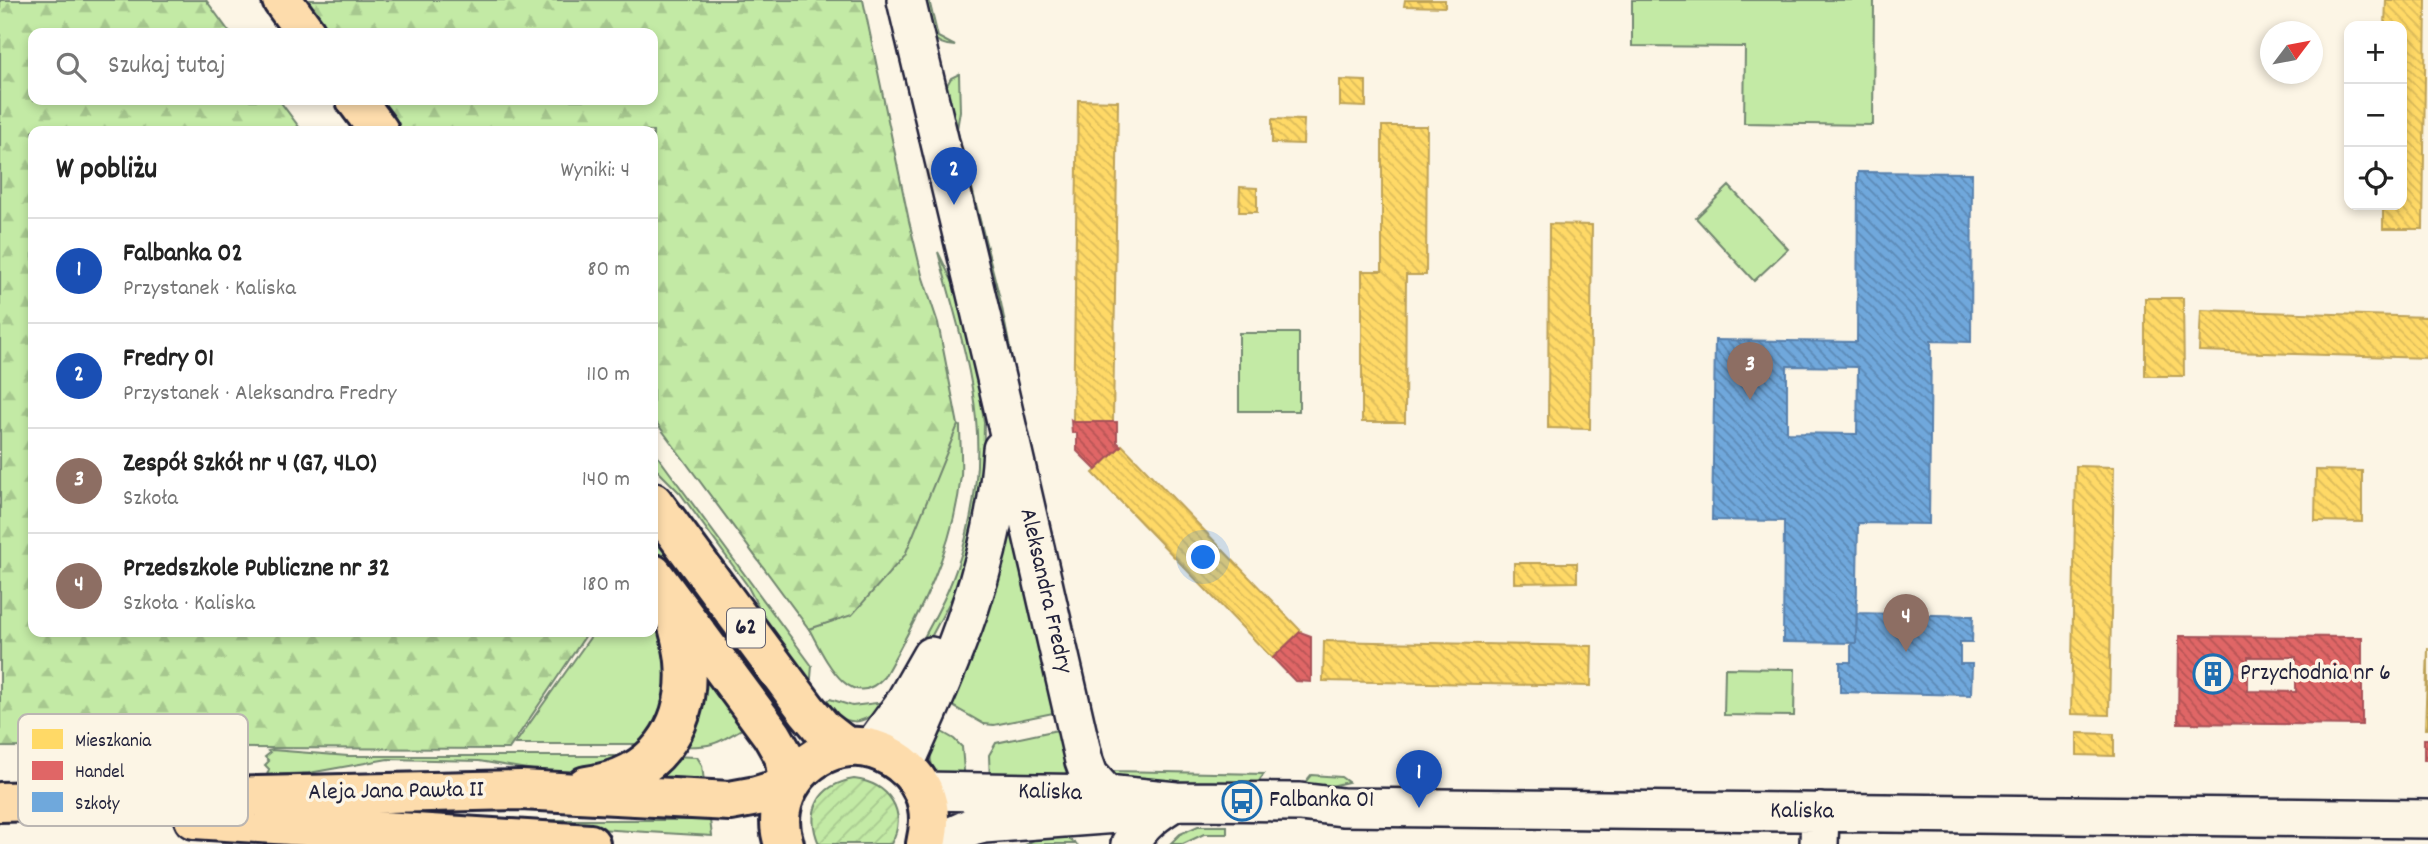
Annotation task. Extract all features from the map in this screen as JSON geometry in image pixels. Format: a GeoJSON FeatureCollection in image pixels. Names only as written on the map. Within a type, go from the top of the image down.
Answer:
{"type":"FeatureCollection","features":[{"type":"Feature","properties":{"kind":"main road"},"geometry":{"type":"LineString","coordinates":[[282,0],[302,28]]}},
{"type":"Feature","properties":{"kind":"main road"},"geometry":{"type":"LineString","coordinates":[[360,105],[375,126]]}},
{"type":"Feature","properties":{"kind":"main road","name":"62"},"geometry":{"type":"LineString","coordinates":[[658,509],[823,729],[859,748],[888,755],[914,779]]}},
{"type":"Feature","properties":{"kind":"main road"},"geometry":{"type":"LineString","coordinates":[[521,790],[614,782],[634,772],[655,755],[675,729],[685,683],[684,658],[661,585]]}},
{"type":"Feature","properties":{"kind":"main road","name":"62"},"geometry":{"type":"LineString","coordinates":[[661,585],[772,735],[784,755],[789,786]]}},
{"type":"Feature","properties":{"kind":"main road","name":"62"},"geometry":{"type":"LineString","coordinates":[[784,844],[780,822],[782,803],[789,786],[808,764],[821,755],[859,748]]}},
{"type":"Feature","properties":{"kind":"main road"},"geometry":{"type":"LineString","coordinates":[[914,779],[929,821],[926,844]]}},
{"type":"Feature","properties":{"kind":"main road","name":"Aleja Jana Pawła II"},"geometry":{"type":"LineString","coordinates":[[248,797],[521,790],[730,801],[789,786]]}},
{"type":"Feature","properties":{"kind":"main road","name":"Aleja Jana Pawła II"},"geometry":{"type":"LineString","coordinates":[[0,804],[18,804]]}},
{"type":"Feature","properties":{"kind":"main road","name":"Aleja Jana Pawła II"},"geometry":{"type":"LineString","coordinates":[[0,804],[18,805]]}},
{"type":"Feature","properties":{"kind":"main road","name":"Aleja Jana Pawła II"},"geometry":{"type":"LineString","coordinates":[[248,822],[590,844]]}},
{"type":"Feature","properties":{"kind":"street","name":"Aleksandra Fredry"},"geometry":{"type":"LineString","coordinates":[[906,0],[1084,761],[1089,775],[1105,794]]}},
{"type":"Feature","properties":{"kind":"street","name":"Aleksandra Fredry"},"geometry":{"type":"LineString","coordinates":[[914,779],[994,527],[1002,450],[997,382]]}},
{"type":"Feature","properties":{"kind":"street","name":"Aleksandra Fredry"},"geometry":{"type":"LineString","coordinates":[[859,748],[903,705],[984,564]]}},
{"type":"Feature","properties":{"kind":"street","name":"Kaliska"},"geometry":{"type":"LineString","coordinates":[[914,779],[1176,801],[1300,802],[1342,807],[1820,828],[2428,819]]}},
{"type":"Feature","properties":{"kind":"street","name":"Kaliska"},"geometry":{"type":"LineString","coordinates":[[934,844],[985,824],[1035,828],[1176,801]]}},
{"type":"Feature","properties":{"kind":"street"},"geometry":{"type":"LineString","coordinates":[[1130,844],[1144,823],[1176,801]]}},
{"type":"Feature","properties":{"kind":"street"},"geometry":{"type":"LineString","coordinates":[[1035,828],[1076,830],[1089,844]]}},
{"type":"Feature","properties":{"kind":"green space"},"geometry":{"type":"Polygon","coordinates":[[[0,0],[206,0],[226,28],[28,28],[28,105],[283,105],[298,126],[28,126],[28,637],[585,637],[509,749],[248,748],[248,714],[18,714],[18,747],[0,747],[0,0]]]}},
{"type":"Feature","properties":{"kind":"green space"},"geometry":{"type":"Polygon","coordinates":[[[304,0],[863,0],[909,221],[922,275],[938,323],[958,425],[905,555],[852,615],[809,629],[658,425],[658,126],[397,126],[382,105],[658,105],[658,28],[324,28],[304,0]]]}},
{"type":"Feature","properties":{"kind":"green space"},"geometry":{"type":"Polygon","coordinates":[[[921,0],[929,0],[938,37],[955,46],[945,45],[933,37],[921,0]]]}},
{"type":"Feature","properties":{"kind":"green space"},"geometry":{"type":"Polygon","coordinates":[[[1632,0],[1874,0],[1873,125],[1744,123],[1745,47],[1632,46],[1632,0]]]}},
{"type":"Feature","properties":{"kind":"green space"},"geometry":{"type":"Polygon","coordinates":[[[959,74],[960,111],[957,129],[1001,303],[1037,486],[943,92],[951,78],[959,74]]]}},
{"type":"Feature","properties":{"kind":"green space"},"geometry":{"type":"Polygon","coordinates":[[[1729,186],[1788,249],[1754,281],[1696,218],[1729,186]]]}},
{"type":"Feature","properties":{"kind":"green space"},"geometry":{"type":"Polygon","coordinates":[[[938,252],[961,299],[976,367],[984,422],[983,480],[968,555],[954,594],[907,682],[902,677],[938,611],[965,542],[977,468],[974,398],[938,252]]]}},
{"type":"Feature","properties":{"kind":"green space"},"geometry":{"type":"Polygon","coordinates":[[[1239,333],[1299,333],[1299,411],[1239,411],[1239,333]]]}},
{"type":"Feature","properties":{"kind":"green space"},"geometry":{"type":"Polygon","coordinates":[[[958,425],[961,469],[957,502],[943,555],[933,580],[884,677],[871,687],[859,689],[849,686],[830,665],[809,629],[852,614],[958,425]]]}},
{"type":"Feature","properties":{"kind":"green space"},"geometry":{"type":"Polygon","coordinates":[[[658,457],[812,666],[811,678],[804,683],[776,641],[747,585],[680,493],[658,471],[658,457]]]}},
{"type":"Feature","properties":{"kind":"green space"},"geometry":{"type":"Polygon","coordinates":[[[1012,520],[1058,712],[994,725],[984,724],[944,701],[1012,520]]]}},
{"type":"Feature","properties":{"kind":"green space"},"geometry":{"type":"Polygon","coordinates":[[[658,532],[782,700],[770,709],[658,556],[658,532]]]}},
{"type":"Feature","properties":{"kind":"green space"},"geometry":{"type":"Polygon","coordinates":[[[658,630],[665,643],[671,692],[645,744],[515,744],[590,637],[658,637],[658,630]]]}},
{"type":"Feature","properties":{"kind":"green space"},"geometry":{"type":"Polygon","coordinates":[[[696,664],[748,725],[714,743],[676,746],[696,664]]]}},
{"type":"Feature","properties":{"kind":"green space"},"geometry":{"type":"Polygon","coordinates":[[[1725,668],[1795,669],[1794,716],[1724,715],[1725,668]]]}},
{"type":"Feature","properties":{"kind":"green space"},"geometry":{"type":"Polygon","coordinates":[[[830,699],[852,706],[885,702],[869,717],[854,721],[839,717],[822,704],[830,699]]]}},
{"type":"Feature","properties":{"kind":"green space"},"geometry":{"type":"Polygon","coordinates":[[[933,727],[962,747],[965,782],[946,779],[936,773],[930,754],[933,727]]]}},
{"type":"Feature","properties":{"kind":"green space"},"geometry":{"type":"Polygon","coordinates":[[[1062,729],[1071,775],[990,782],[989,755],[996,743],[1062,729]]]}},
{"type":"Feature","properties":{"kind":"green space"},"geometry":{"type":"Polygon","coordinates":[[[268,751],[348,756],[631,756],[588,774],[539,771],[479,761],[388,759],[309,773],[267,775],[269,769],[265,765],[269,761],[265,757],[270,753],[268,751]]]}},
{"type":"Feature","properties":{"kind":"green space"},"geometry":{"type":"Polygon","coordinates":[[[669,756],[697,757],[702,765],[705,790],[637,784],[669,756]]]}},
{"type":"Feature","properties":{"kind":"green space"},"geometry":{"type":"Polygon","coordinates":[[[1097,757],[1113,771],[1264,774],[1251,787],[1111,783],[1097,757]]]}},
{"type":"Feature","properties":{"kind":"green space"},"geometry":{"type":"Polygon","coordinates":[[[1311,775],[1341,777],[1348,782],[1306,790],[1306,781],[1311,775]]]}},
{"type":"Feature","properties":{"kind":"green space"},"geometry":{"type":"Polygon","coordinates":[[[854,779],[877,786],[892,801],[898,820],[891,844],[819,844],[814,821],[818,801],[831,787],[854,779]]]}},
{"type":"Feature","properties":{"kind":"green space"},"geometry":{"type":"Polygon","coordinates":[[[482,820],[710,820],[712,836],[483,822],[482,820]]]}},
{"type":"Feature","properties":{"kind":"green space"},"geometry":{"type":"Polygon","coordinates":[[[1198,826],[1227,826],[1227,834],[1204,834],[1183,844],[1170,844],[1180,834],[1198,826]]]}},
{"type":"Feature","properties":{"kind":"green space"},"geometry":{"type":"Polygon","coordinates":[[[1061,834],[1076,844],[1027,844],[1041,836],[1061,834]]]}},
{"type":"Feature","properties":{"kind":"building: Mieszkania"},"geometry":{"type":"Polygon","coordinates":[[[1405,0],[1445,0],[1445,7],[1404,6],[1405,0]]]}},
{"type":"Feature","properties":{"kind":"building: Mieszkania"},"geometry":{"type":"Polygon","coordinates":[[[2386,0],[2426,0],[2423,229],[2383,229],[2383,210],[2407,210],[2407,21],[2385,21],[2386,0]]]}},
{"type":"Feature","properties":{"kind":"building: Mieszkania"},"geometry":{"type":"Polygon","coordinates":[[[1340,80],[1366,81],[1366,107],[1340,106],[1340,80]]]}},
{"type":"Feature","properties":{"kind":"building: Mieszkania"},"geometry":{"type":"Polygon","coordinates":[[[1078,100],[1118,101],[1113,422],[1073,422],[1078,100]]]}},
{"type":"Feature","properties":{"kind":"building: Mieszkania"},"geometry":{"type":"Polygon","coordinates":[[[1272,119],[1304,120],[1303,144],[1272,143],[1272,119]]]}},
{"type":"Feature","properties":{"kind":"building: Mieszkania"},"geometry":{"type":"Polygon","coordinates":[[[1382,126],[1427,126],[1426,275],[1406,275],[1405,422],[1362,422],[1362,271],[1382,271],[1382,126]]]}},
{"type":"Feature","properties":{"kind":"building: Mieszkania"},"geometry":{"type":"Polygon","coordinates":[[[1240,187],[1257,188],[1257,212],[1239,212],[1240,187]]]}},
{"type":"Feature","properties":{"kind":"building: Mieszkania"},"geometry":{"type":"Polygon","coordinates":[[[1549,224],[1592,225],[1590,429],[1548,428],[1549,224]]]}},
{"type":"Feature","properties":{"kind":"building: Mieszkania"},"geometry":{"type":"Polygon","coordinates":[[[2145,298],[2183,298],[2184,376],[2145,376],[2145,298]]]}},
{"type":"Feature","properties":{"kind":"building: Mieszkania"},"geometry":{"type":"Polygon","coordinates":[[[2201,310],[2428,317],[2428,358],[2199,351],[2201,310]]]}},
{"type":"Feature","properties":{"kind":"building: Mieszkania"},"geometry":{"type":"Polygon","coordinates":[[[1122,445],[1301,631],[1272,658],[1093,473],[1122,445]]]}},
{"type":"Feature","properties":{"kind":"building: Mieszkania"},"geometry":{"type":"Polygon","coordinates":[[[2076,466],[2114,467],[2109,715],[2071,714],[2076,466]]]}},
{"type":"Feature","properties":{"kind":"building: Mieszkania"},"geometry":{"type":"Polygon","coordinates":[[[2316,470],[2362,471],[2362,522],[2315,521],[2316,470]]]}},
{"type":"Feature","properties":{"kind":"building: Mieszkania"},"geometry":{"type":"Polygon","coordinates":[[[1514,563],[1577,563],[1577,582],[1514,583],[1514,563]]]}},
{"type":"Feature","properties":{"kind":"building: Mieszkania"},"geometry":{"type":"Polygon","coordinates":[[[1324,641],[1592,646],[1591,686],[1323,681],[1324,641]]]}},
{"type":"Feature","properties":{"kind":"building: Mieszkania"},"geometry":{"type":"Polygon","coordinates":[[[2428,648],[2428,729],[2425,729],[2428,648]]]}},
{"type":"Feature","properties":{"kind":"building: Mieszkania"},"geometry":{"type":"Polygon","coordinates":[[[2077,733],[2114,734],[2114,756],[2077,755],[2077,733]]]}},
{"type":"Feature","properties":{"kind":"building: Handel"},"geometry":{"type":"Polygon","coordinates":[[[1071,420],[1117,422],[1117,442],[1121,446],[1096,470],[1077,451],[1077,433],[1072,433],[1071,420]]]}},
{"type":"Feature","properties":{"kind":"building: Handel"},"geometry":{"type":"Polygon","coordinates":[[[1300,632],[1311,636],[1311,682],[1295,681],[1273,658],[1300,632]]]}},
{"type":"Feature","properties":{"kind":"building: Handel","name":"Przychodnia nr 6"},"geometry":{"type":"Polygon","coordinates":[[[2179,636],[2362,637],[2362,725],[2178,723],[2179,636]],[[2248,657],[2248,691],[2296,692],[2296,657],[2248,657]]]}},
{"type":"Feature","properties":{"kind":"building: Handel"},"geometry":{"type":"Polygon","coordinates":[[[2424,739],[2428,739],[2428,760],[2424,760],[2424,739]]]}},
{"type":"Feature","properties":{"kind":"building: Szkoły"},"geometry":{"type":"Polygon","coordinates":[[[1858,172],[1972,173],[1971,342],[1931,341],[1929,524],[1858,523],[1856,643],[1783,642],[1784,521],[1712,520],[1715,340],[1857,342],[1858,172]],[[1787,366],[1787,433],[1857,434],[1858,367],[1787,366]]]}},
{"type":"Feature","properties":{"kind":"building: Szkoły"},"geometry":{"type":"Polygon","coordinates":[[[1857,613],[1973,616],[1972,642],[1960,642],[1960,664],[1972,664],[1971,695],[1840,692],[1840,662],[1851,662],[1851,643],[1856,643],[1857,613]]]}},
{"type":"Feature","properties":{"kind":"place","name":"Fredry 01"},"geometry":{"type":"Point","coordinates":[954,205]}},
{"type":"Feature","properties":{"kind":"place","name":"Zespół Szkół nr 4 (G7, 4LO)"},"geometry":{"type":"Point","coordinates":[1750,400]}},
{"type":"Feature","properties":{"kind":"place","name":"Przedszkole Publiczne nr 32"},"geometry":{"type":"Point","coordinates":[1906,652]}},
{"type":"Feature","properties":{"kind":"place","name":"Przychodnia nr 6"},"geometry":{"type":"Point","coordinates":[2213,674]}},
{"type":"Feature","properties":{"kind":"place","name":"Falbanka 01"},"geometry":{"type":"Point","coordinates":[1242,801]}},
{"type":"Feature","properties":{"kind":"place","name":"Falbanka 02"},"geometry":{"type":"Point","coordinates":[1419,808]}}]}
